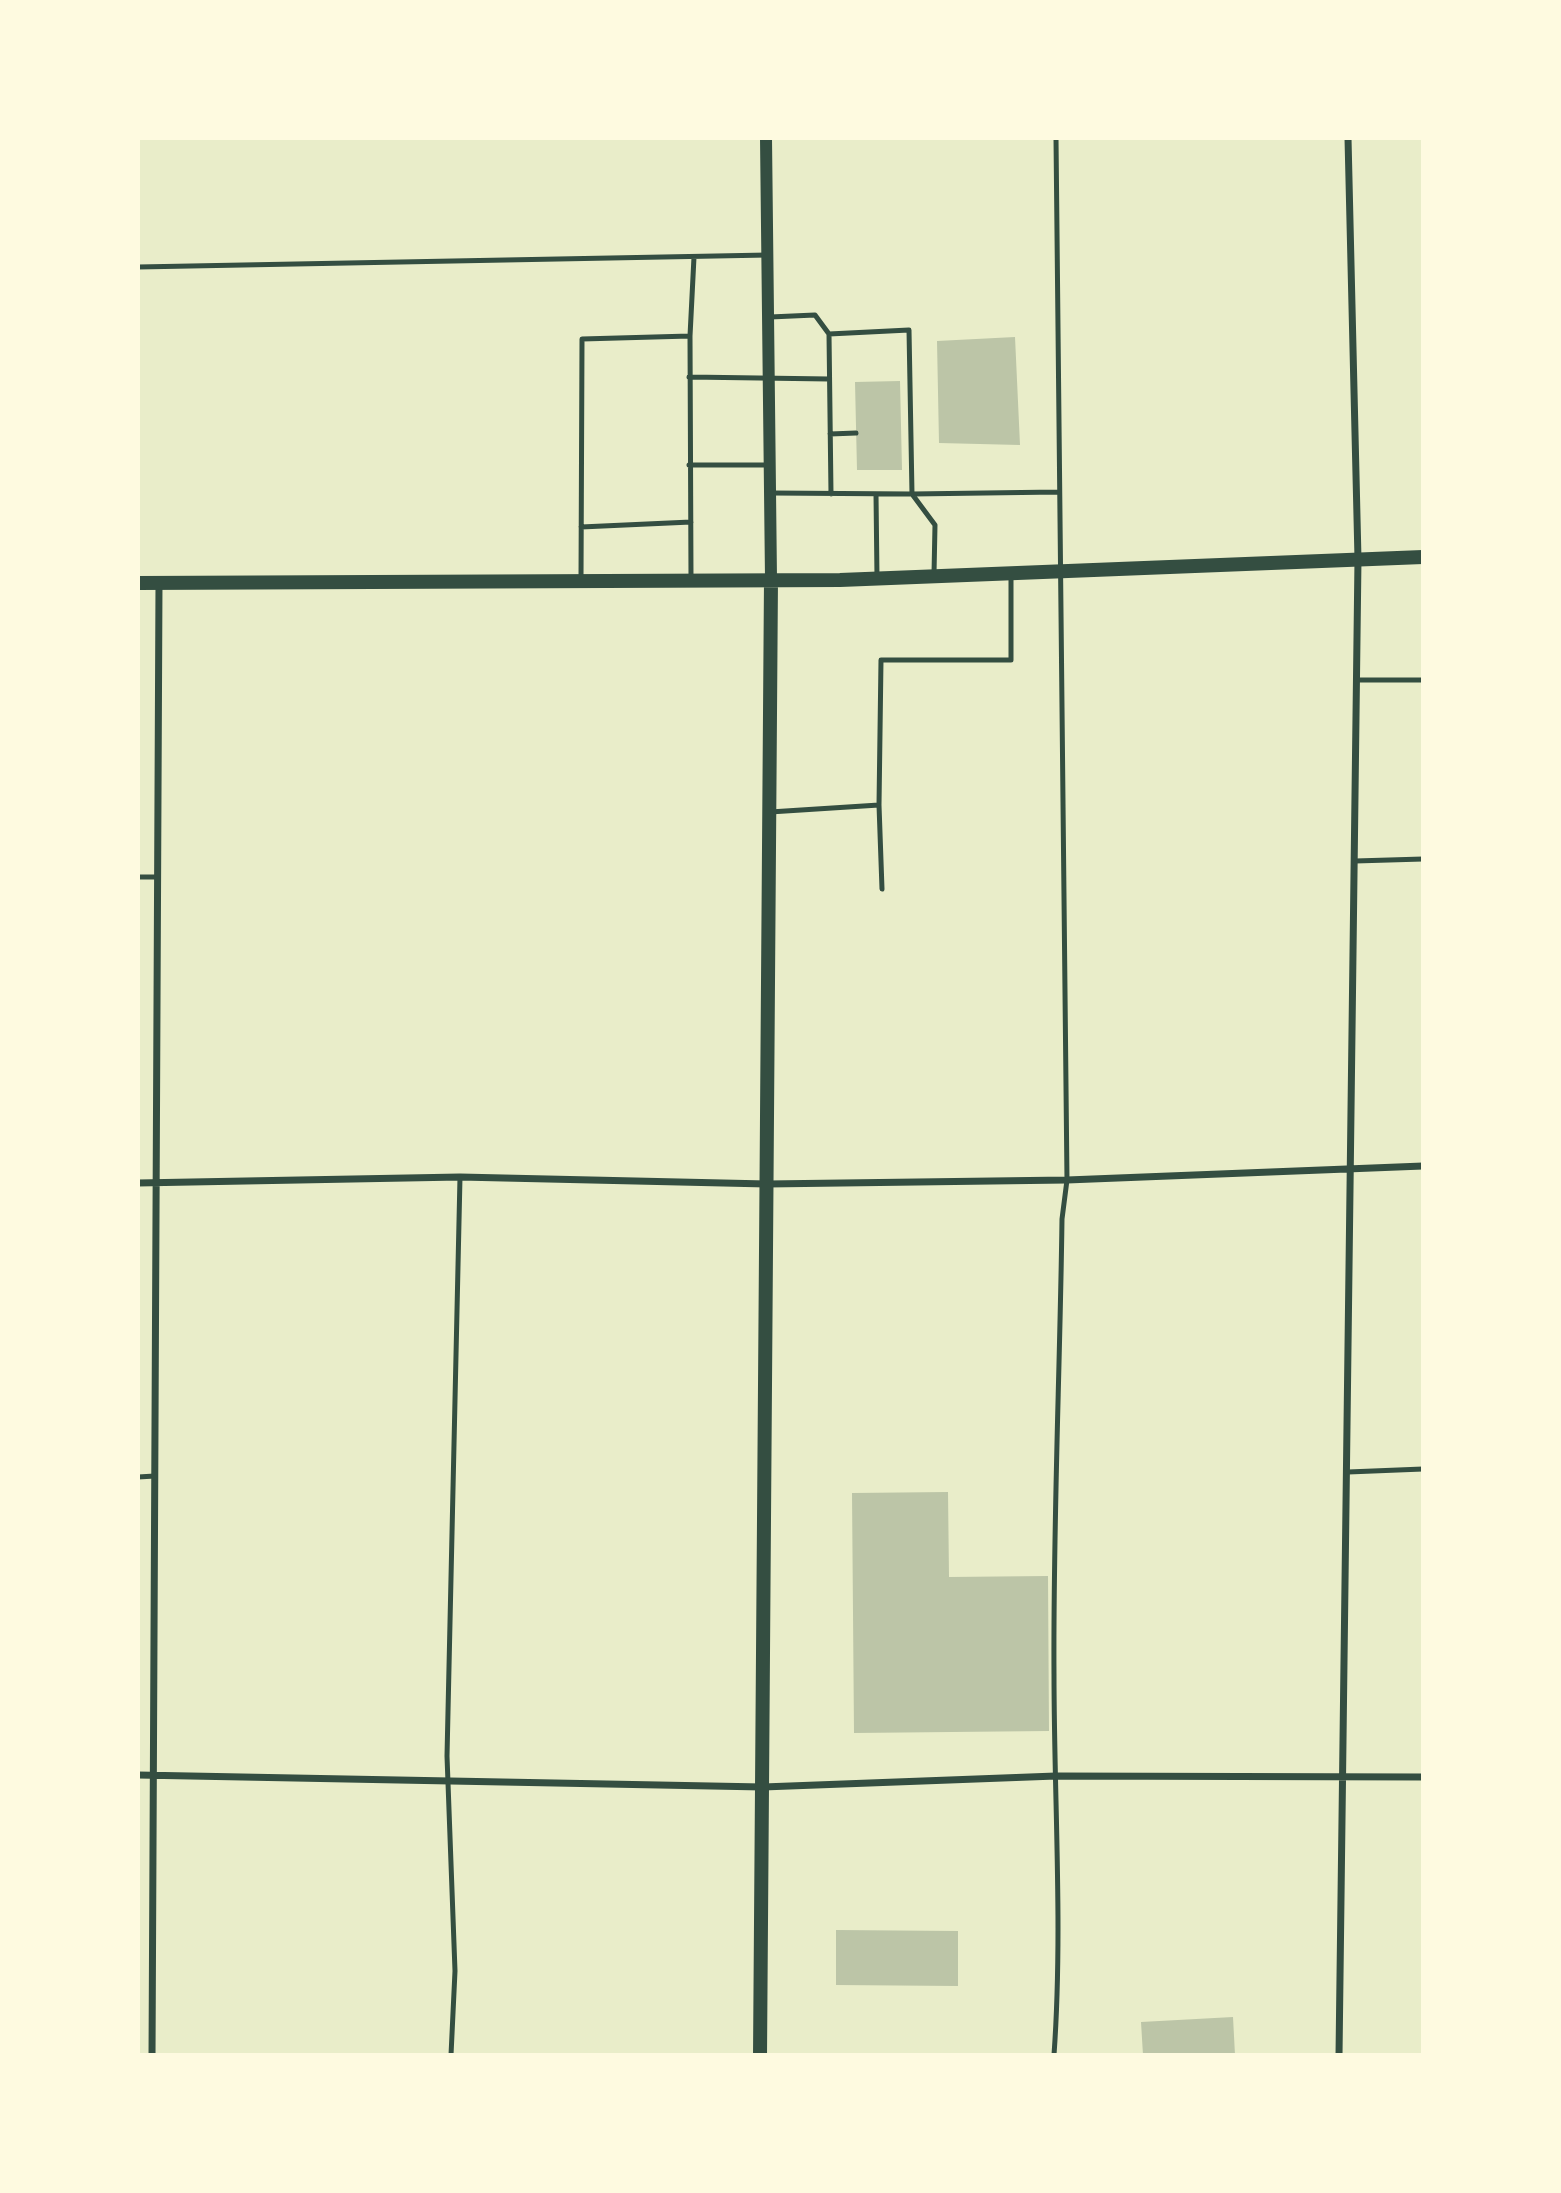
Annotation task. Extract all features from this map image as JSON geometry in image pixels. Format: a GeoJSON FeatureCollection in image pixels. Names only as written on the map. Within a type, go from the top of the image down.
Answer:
{"type":"FeatureCollection","features":[{"type":"Feature","properties":{"kind":"main road"},"geometry":{"type":"LineString","coordinates":[[138,583],[877,579],[1423,557]]}},
{"type":"Feature","properties":{"kind":"main road"},"geometry":{"type":"LineString","coordinates":[[760,2055],[771,579]]}},
{"type":"Feature","properties":{"kind":"street"},"geometry":{"type":"LineString","coordinates":[[766,138],[771,579]]}},
{"type":"Feature","properties":{"kind":"street"},"geometry":{"type":"LineString","coordinates":[[1339,2055],[1345,1778],[1358,559],[1348,138]]}},
{"type":"Feature","properties":{"kind":"street"},"geometry":{"type":"LineString","coordinates":[[152,2055],[159,583]]}},
{"type":"Feature","properties":{"kind":"street"},"geometry":{"type":"LineString","coordinates":[[138,1183],[460,1177],[767,1184],[1067,1180],[1423,1166]]}},
{"type":"Feature","properties":{"kind":"street"},"geometry":{"type":"LineString","coordinates":[[138,1775],[762,1787],[1056,1776],[1423,1777]]}},
{"type":"Feature","properties":{"kind":"lane"},"geometry":{"type":"LineString","coordinates":[[1054,2055],[1060,1949],[1056,1886],[1054,1677],[1056,1476],[1062,1219],[1067,1180],[1063,573],[1058,492],[1056,138]]}},
{"type":"Feature","properties":{"kind":"lane"},"geometry":{"type":"LineString","coordinates":[[138,267],[768,255]]}},
{"type":"Feature","properties":{"kind":"lane"},"geometry":{"type":"LineString","coordinates":[[691,579],[689,377],[694,257]]}},
{"type":"Feature","properties":{"kind":"lane"},"geometry":{"type":"LineString","coordinates":[[769,317],[815,315],[829,334],[831,494]]}},
{"type":"Feature","properties":{"kind":"lane"},"geometry":{"type":"LineString","coordinates":[[829,334],[909,331],[912,494],[935,525],[934,577]]}},
{"type":"Feature","properties":{"kind":"lane"},"geometry":{"type":"LineString","coordinates":[[581,580],[582,339],[690,336]]}},
{"type":"Feature","properties":{"kind":"lane"},"geometry":{"type":"LineString","coordinates":[[689,377],[829,379]]}},
{"type":"Feature","properties":{"kind":"lane"},"geometry":{"type":"LineString","coordinates":[[901,432],[910,432]]}},
{"type":"Feature","properties":{"kind":"lane"},"geometry":{"type":"LineString","coordinates":[[830,433],[856,433]]}},
{"type":"Feature","properties":{"kind":"lane"},"geometry":{"type":"LineString","coordinates":[[690,465],[771,465]]}},
{"type":"Feature","properties":{"kind":"lane"},"geometry":{"type":"LineString","coordinates":[[771,493],[1058,492]]}},
{"type":"Feature","properties":{"kind":"lane"},"geometry":{"type":"LineString","coordinates":[[876,494],[877,579]]}},
{"type":"Feature","properties":{"kind":"lane"},"geometry":{"type":"LineString","coordinates":[[581,527],[691,522]]}},
{"type":"Feature","properties":{"kind":"lane"},"geometry":{"type":"LineString","coordinates":[[882,889],[879,805],[881,660],[1012,660],[1011,574]]}},
{"type":"Feature","properties":{"kind":"lane"},"geometry":{"type":"LineString","coordinates":[[1357,680],[1423,680]]}},
{"type":"Feature","properties":{"kind":"lane"},"geometry":{"type":"LineString","coordinates":[[770,812],[879,805]]}},
{"type":"Feature","properties":{"kind":"lane"},"geometry":{"type":"LineString","coordinates":[[1355,861],[1423,859]]}},
{"type":"Feature","properties":{"kind":"lane"},"geometry":{"type":"LineString","coordinates":[[138,877],[158,877]]}},
{"type":"Feature","properties":{"kind":"lane"},"geometry":{"type":"LineString","coordinates":[[451,2055],[455,1971],[449,1779],[460,1177]]}},
{"type":"Feature","properties":{"kind":"lane"},"geometry":{"type":"LineString","coordinates":[[1348,1472],[1423,1469]]}},
{"type":"Feature","properties":{"kind":"lane"},"geometry":{"type":"LineString","coordinates":[[138,1477],[155,1476]]}},
{"type":"Feature","properties":{"kind":"building"},"geometry":{"type":"Polygon","coordinates":[[[1015,337],[1020,445],[939,443],[937,341],[1015,337]]]}},
{"type":"Feature","properties":{"kind":"building"},"geometry":{"type":"Polygon","coordinates":[[[900,381],[902,470],[857,470],[855,382],[900,381]]]}},
{"type":"Feature","properties":{"kind":"building"},"geometry":{"type":"Polygon","coordinates":[[[948,1492],[949,1577],[1048,1576],[1049,1731],[854,1733],[852,1493],[948,1492]]]}},
{"type":"Feature","properties":{"kind":"building"},"geometry":{"type":"Polygon","coordinates":[[[836,1930],[958,1931],[958,1986],[836,1985],[836,1930]]]}},
{"type":"Feature","properties":{"kind":"building"},"geometry":{"type":"Polygon","coordinates":[[[1233,2017],[1235,2055],[1143,2055],[1141,2022],[1233,2017]]]}}]}
